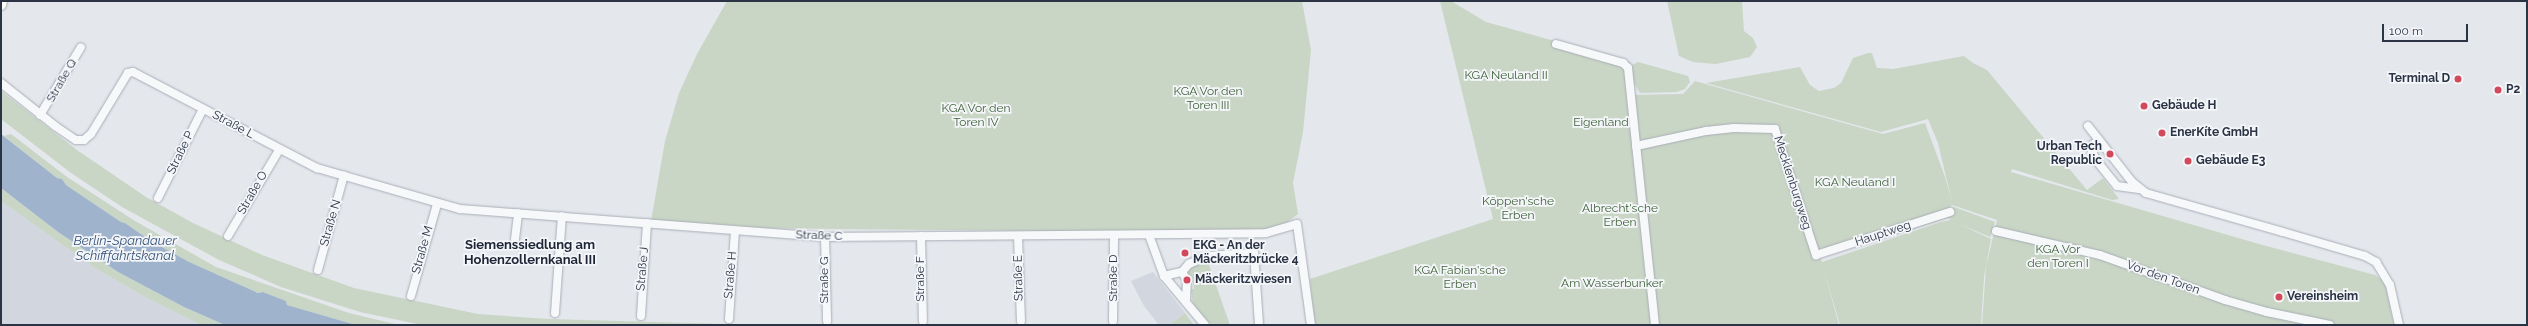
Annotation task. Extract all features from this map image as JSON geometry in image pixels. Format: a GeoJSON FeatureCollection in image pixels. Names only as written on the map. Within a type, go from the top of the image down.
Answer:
{"type":"FeatureCollection","features":[{"type":"Feature","properties":{"kind":"main road"},"geometry":{"type":"LineString","coordinates":[[1,5],[2,1]]}},
{"type":"Feature","properties":{"kind":"street"},"geometry":{"type":"LineString","coordinates":[[1556,44],[1618,62],[1628,68],[1655,325]]}},
{"type":"Feature","properties":{"kind":"street","name":"Straße Q"},"geometry":{"type":"LineString","coordinates":[[40,114],[81,47]]}},
{"type":"Feature","properties":{"kind":"street","name":"Straße L"},"geometry":{"type":"LineString","coordinates":[[1,83],[76,140],[84,140],[92,134],[128,73],[133,72],[279,150],[317,168],[437,204],[460,209],[518,213]]}},
{"type":"Feature","properties":{"kind":"street","name":"Straße P"},"geometry":{"type":"LineString","coordinates":[[158,198],[203,109]]}},
{"type":"Feature","properties":{"kind":"street"},"geometry":{"type":"LineString","coordinates":[[2088,126],[2139,189]]}},
{"type":"Feature","properties":{"kind":"street","name":"Mecklenburgweg"},"geometry":{"type":"LineString","coordinates":[[1636,146],[1706,131],[1734,128],[1775,129],[1816,255]]}},
{"type":"Feature","properties":{"kind":"street"},"geometry":{"type":"LineString","coordinates":[[2099,140],[2090,147],[2096,160],[2117,186],[2139,189],[2157,197],[2283,232],[2371,259],[2376,262],[2390,285],[2399,325]]}},
{"type":"Feature","properties":{"kind":"street","name":"Straße O"},"geometry":{"type":"LineString","coordinates":[[228,236],[279,150]]}},
{"type":"Feature","properties":{"kind":"street","name":"Straße N"},"geometry":{"type":"LineString","coordinates":[[318,270],[344,175]]}},
{"type":"Feature","properties":{"kind":"street","name":"Straße M"},"geometry":{"type":"LineString","coordinates":[[411,296],[437,204]]}},
{"type":"Feature","properties":{"kind":"street","name":"Hauptweg"},"geometry":{"type":"LineString","coordinates":[[1816,255],[1950,212]]}},
{"type":"Feature","properties":{"kind":"street"},"geometry":{"type":"LineString","coordinates":[[515,239],[518,213]]}},
{"type":"Feature","properties":{"kind":"street","name":"Straße C"},"geometry":{"type":"LineString","coordinates":[[518,213],[825,237],[1266,233],[1298,224],[1311,325]]}},
{"type":"Feature","properties":{"kind":"street"},"geometry":{"type":"LineString","coordinates":[[555,313],[562,216]]}},
{"type":"Feature","properties":{"kind":"street","name":"Straße J"},"geometry":{"type":"LineString","coordinates":[[641,316],[646,223]]}},
{"type":"Feature","properties":{"kind":"street","name":"Straße H"},"geometry":{"type":"LineString","coordinates":[[729,319],[735,231]]}},
{"type":"Feature","properties":{"kind":"street","name":"Vor den Toren"},"geometry":{"type":"LineString","coordinates":[[1996,231],[2100,255],[2225,300],[2267,312],[2330,325]]}},
{"type":"Feature","properties":{"kind":"street","name":"Straße D"},"geometry":{"type":"LineString","coordinates":[[1113,321],[1114,235]]}},
{"type":"Feature","properties":{"kind":"street"},"geometry":{"type":"LineString","coordinates":[[1149,235],[1164,276],[1205,325]]}},
{"type":"Feature","properties":{"kind":"street","name":"Straße F"},"geometry":{"type":"LineString","coordinates":[[921,236],[923,320]]}},
{"type":"Feature","properties":{"kind":"street","name":"Straße E"},"geometry":{"type":"LineString","coordinates":[[1018,236],[1021,321]]}},
{"type":"Feature","properties":{"kind":"street","name":"Straße G"},"geometry":{"type":"LineString","coordinates":[[825,237],[827,321]]}},
{"type":"Feature","properties":{"kind":"street"},"geometry":{"type":"LineString","coordinates":[[1164,276],[1182,272],[1189,264],[1208,256],[1254,253],[1259,325]]}},
{"type":"Feature","properties":{"kind":"street"},"geometry":{"type":"LineString","coordinates":[[1182,272],[1187,280],[1186,302]]}},
{"type":"Feature","properties":{"kind":"shaded area"},"geometry":{"type":"Polygon","coordinates":[[[1,201],[95,268],[145,297],[201,325],[1,325],[1,201]]]}},
{"type":"Feature","properties":{"kind":"shaded area"},"geometry":{"type":"Polygon","coordinates":[[[1153,272],[1185,313],[1169,325],[1159,325],[1144,306],[1131,281],[1153,272]]]}},
{"type":"Feature","properties":{"kind":"green space","name":"KGA Vor den Toren IV"},"geometry":{"type":"Polygon","coordinates":[[[727,1],[1302,1],[1311,50],[1303,132],[1293,183],[1298,214],[1285,224],[1257,231],[1154,232],[735,228],[651,221],[665,141],[679,93],[697,54],[727,1]]]}},
{"type":"Feature","properties":{"kind":"green space"},"geometry":{"type":"Polygon","coordinates":[[[1440,1],[1451,1],[1486,22],[1630,62],[1632,95],[1683,94],[1695,81],[1883,134],[1925,123],[1945,177],[1952,202],[1938,143],[1928,119],[1881,132],[1706,83],[1800,67],[1810,85],[1819,91],[1834,88],[1841,83],[1853,58],[1868,53],[1872,53],[1877,68],[1893,69],[1964,56],[1973,63],[1987,70],[2087,190],[2103,178],[2119,199],[2112,200],[2012,169],[2011,172],[2259,244],[2375,275],[2385,282],[2394,325],[1982,325],[1986,267],[1997,220],[1952,205],[1948,209],[1819,254],[1822,262],[1951,220],[1948,218],[1908,231],[1908,227],[1954,207],[1995,222],[1990,237],[1959,224],[1991,239],[1984,277],[1981,325],[1840,325],[1823,267],[1839,325],[1314,325],[1310,279],[1493,219],[1440,1]]]}},
{"type":"Feature","properties":{"kind":"green space"},"geometry":{"type":"Polygon","coordinates":[[[1667,1],[1742,1],[1744,31],[1753,38],[1757,47],[1750,57],[1716,64],[1693,62],[1679,56],[1667,1]]]}},
{"type":"Feature","properties":{"kind":"green space"},"geometry":{"type":"Polygon","coordinates":[[[1638,62],[1688,76],[1690,82],[1685,89],[1677,92],[1640,93],[1633,82],[1632,65],[1638,62]]]}},
{"type":"Feature","properties":{"kind":"green space"},"geometry":{"type":"Polygon","coordinates":[[[1,91],[77,150],[146,197],[193,223],[262,255],[354,288],[478,314],[548,319],[761,325],[422,325],[360,312],[281,287],[219,260],[122,207],[71,173],[1,119],[1,91]]]}},
{"type":"Feature","properties":{"kind":"green space"},"geometry":{"type":"Polygon","coordinates":[[[11,134],[67,177],[135,221],[216,267],[349,313],[399,325],[356,325],[287,305],[286,301],[263,292],[258,293],[192,264],[151,241],[66,185],[62,179],[57,178],[4,136],[11,134]]]}},
{"type":"Feature","properties":{"kind":"green space"},"geometry":{"type":"Polygon","coordinates":[[[1,188],[58,232],[118,272],[184,307],[225,325],[201,325],[145,297],[95,268],[1,201],[1,188]]]}},
{"type":"Feature","properties":{"kind":"green space"},"geometry":{"type":"Polygon","coordinates":[[[1207,259],[1230,325],[1211,325],[1193,305],[1191,289],[1194,289],[1193,282],[1191,282],[1187,271],[1192,265],[1207,259]]]}},
{"type":"Feature","properties":{"kind":"green space"},"geometry":{"type":"Polygon","coordinates":[[[1185,313],[1194,325],[1169,325],[1180,317],[1185,313]]]}},
{"type":"Feature","properties":{"kind":"water","name":"Berlin-Spandauer Schifffahrtskanal"},"geometry":{"type":"Polygon","coordinates":[[[1,134],[57,178],[62,179],[66,185],[151,241],[189,262],[258,293],[263,292],[286,301],[287,305],[356,325],[225,325],[184,307],[118,272],[58,232],[1,188],[1,134]]]}},
{"type":"Feature","properties":{"kind":"place","name":"Terminal D"},"geometry":{"type":"Point","coordinates":[2458,79]}},
{"type":"Feature","properties":{"kind":"place","name":"P2"},"geometry":{"type":"Point","coordinates":[2498,90]}},
{"type":"Feature","properties":{"kind":"place","name":"Gebäude H"},"geometry":{"type":"Point","coordinates":[2144,106]}},
{"type":"Feature","properties":{"kind":"place","name":"EnerKíte GmbH"},"geometry":{"type":"Point","coordinates":[2162,133]}},
{"type":"Feature","properties":{"kind":"place","name":"Urban Tech Republic"},"geometry":{"type":"Point","coordinates":[2110,154]}},
{"type":"Feature","properties":{"kind":"place","name":"Gebäude E3"},"geometry":{"type":"Point","coordinates":[2188,161]}},
{"type":"Feature","properties":{"kind":"place","name":"EKG - An der Mäckeritzbrücke 4"},"geometry":{"type":"Point","coordinates":[1185,253]}},
{"type":"Feature","properties":{"kind":"place","name":"Mäckeritzwiesen"},"geometry":{"type":"Point","coordinates":[1187,280]}},
{"type":"Feature","properties":{"kind":"place","name":"Vereinsheim"},"geometry":{"type":"Point","coordinates":[2279,297]}},
{"type":"Feature","properties":{"kind":"district","name":"Siemenssiedlung am Hohenzollernkanal III"},"geometry":{"type":"Point","coordinates":[530,254]}},
{"type":"Feature","properties":{"kind":"park label","name":"KGA Neuland II"},"geometry":{"type":"Point","coordinates":[1506,76]}},
{"type":"Feature","properties":{"kind":"park label","name":"KGA Vor den Toren III"},"geometry":{"type":"Point","coordinates":[1208,99]}},
{"type":"Feature","properties":{"kind":"park label","name":"Eigenland"},"geometry":{"type":"Point","coordinates":[1601,123]}},
{"type":"Feature","properties":{"kind":"park label","name":"KGA Neuland I"},"geometry":{"type":"Point","coordinates":[1855,183]}},
{"type":"Feature","properties":{"kind":"park label","name":"Köppen'sche Erben"},"geometry":{"type":"Point","coordinates":[1518,209]}},
{"type":"Feature","properties":{"kind":"park label","name":"Albrecht'sche Erben"},"geometry":{"type":"Point","coordinates":[1620,216]}},
{"type":"Feature","properties":{"kind":"park label","name":"KGA Vor den Toren I"},"geometry":{"type":"Point","coordinates":[2058,257]}},
{"type":"Feature","properties":{"kind":"park label","name":"KGA Fabian'sche Erben"},"geometry":{"type":"Point","coordinates":[1460,278]}},
{"type":"Feature","properties":{"kind":"park label","name":"Am Wasserbunker"},"geometry":{"type":"Point","coordinates":[1612,284]}}]}
